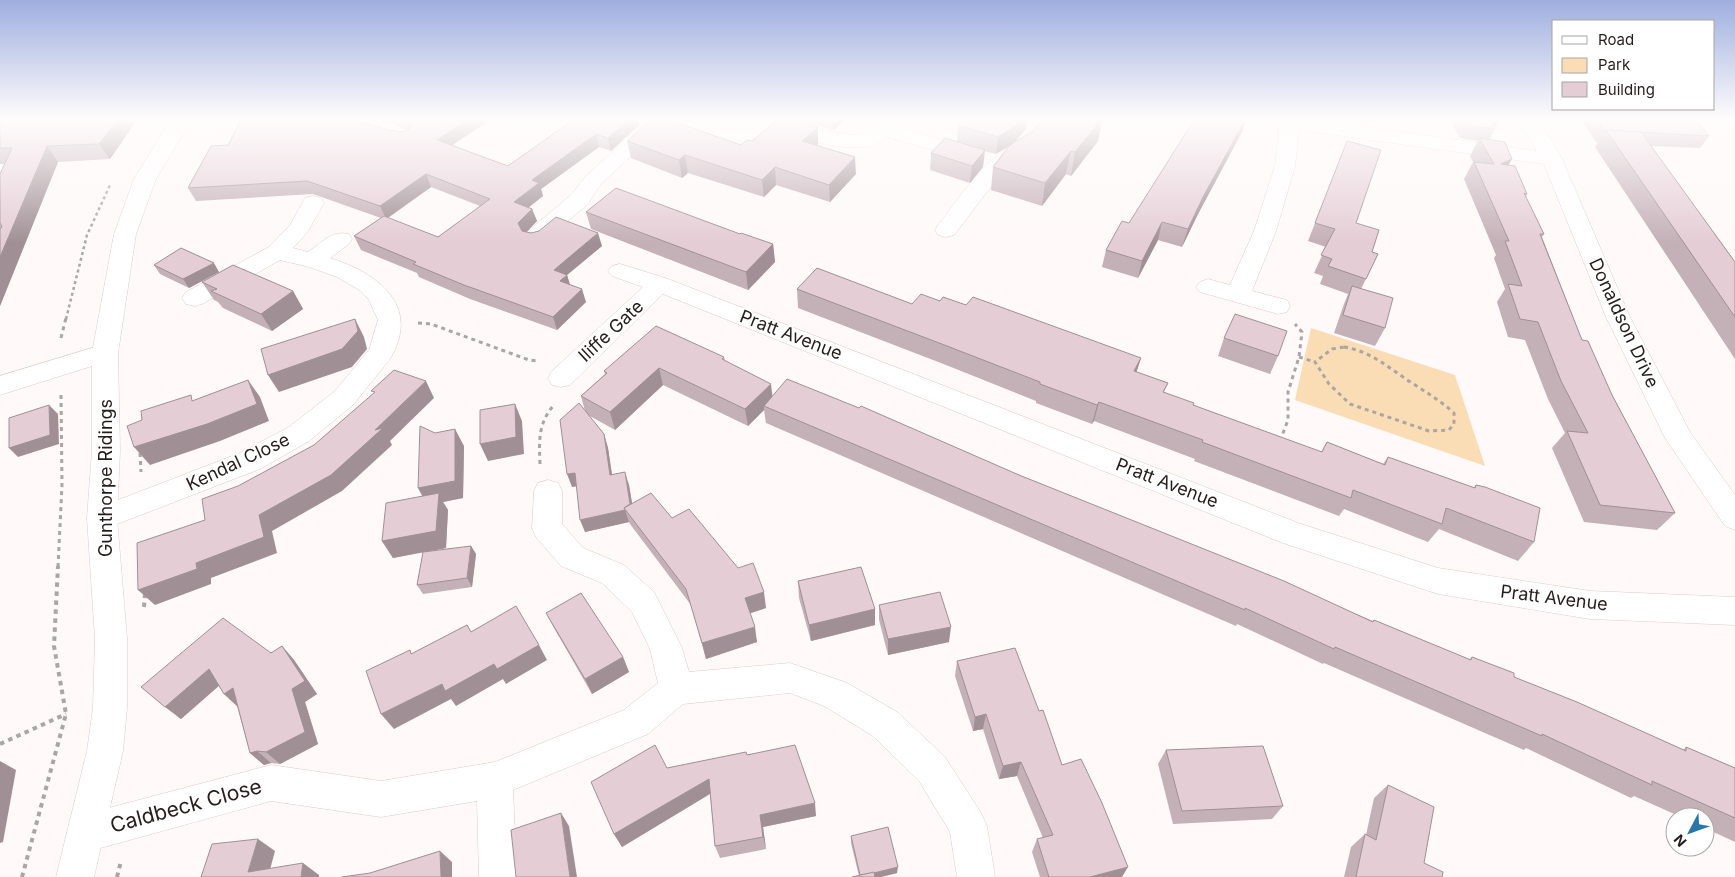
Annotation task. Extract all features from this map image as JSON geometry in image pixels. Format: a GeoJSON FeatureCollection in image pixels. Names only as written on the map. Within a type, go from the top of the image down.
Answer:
{"type":"FeatureCollection","features":[{"type":"Feature","properties":{"kind":"street","name":"Gunthorpe Ridings"},"geometry":{"type":"LineString","coordinates":[[75,877],[105,751],[110,708],[111,639],[102,518],[106,451],[105,353],[125,234],[145,179],[156,161]]}},
{"type":"Feature","properties":{"kind":"street"},"geometry":{"type":"LineString","coordinates":[[535,237],[580,198],[593,180],[614,161]]}},
{"type":"Feature","properties":{"kind":"street"},"geometry":{"type":"LineString","coordinates":[[993,161],[999,163]]}},
{"type":"Feature","properties":{"kind":"street"},"geometry":{"type":"LineString","coordinates":[[946,230],[1002,161]]}},
{"type":"Feature","properties":{"kind":"street"},"geometry":{"type":"LineString","coordinates":[[1238,295],[1265,231],[1286,161]]}},
{"type":"Feature","properties":{"kind":"street","name":"Donaldson Drive"},"geometry":{"type":"LineString","coordinates":[[1553,161],[1618,317],[1679,438],[1735,518]]}},
{"type":"Feature","properties":{"kind":"street"},"geometry":{"type":"LineString","coordinates":[[194,298],[277,252],[298,228],[313,203]]}},
{"type":"Feature","properties":{"kind":"street"},"geometry":{"type":"LineString","coordinates":[[312,260],[341,239]]}},
{"type":"Feature","properties":{"kind":"street"},"geometry":{"type":"LineString","coordinates":[[277,252],[312,260],[357,277],[378,295],[390,320]]}},
{"type":"Feature","properties":{"kind":"street","name":"Pratt Avenue"},"geometry":{"type":"LineString","coordinates":[[620,271],[660,284],[1294,534],[1438,582],[1590,605],[1735,611]]}},
{"type":"Feature","properties":{"kind":"street","name":"Iliffe Gate"},"geometry":{"type":"LineString","coordinates":[[567,372],[660,284]]}},
{"type":"Feature","properties":{"kind":"street"},"geometry":{"type":"LineString","coordinates":[[1208,287],[1278,306]]}},
{"type":"Feature","properties":{"kind":"street","name":"Kendal Close"},"geometry":{"type":"LineString","coordinates":[[102,518],[250,461],[300,434],[344,398],[380,353],[390,320]]}},
{"type":"Feature","properties":{"kind":"street"},"geometry":{"type":"LineString","coordinates":[[0,386],[105,353]]}},
{"type":"Feature","properties":{"kind":"street"},"geometry":{"type":"LineString","coordinates":[[548,491],[547,528],[572,557],[613,574],[643,602],[666,648],[676,689],[790,678],[835,694],[885,724],[932,769],[968,826],[976,877]]}},
{"type":"Feature","properties":{"kind":"street","name":"Caldbeck Close"},"geometry":{"type":"LineString","coordinates":[[86,833],[271,783],[381,799],[495,780],[636,722],[676,689]]}},
{"type":"Feature","properties":{"kind":"street"},"geometry":{"type":"LineString","coordinates":[[495,780],[498,877]]}},
{"type":"Feature","properties":{"kind":"path"},"geometry":{"type":"LineString","coordinates":[[1278,306],[1302,332],[1299,357],[1288,392],[1288,420],[1278,446]]}},
{"type":"Feature","properties":{"kind":"path"},"geometry":{"type":"LineString","coordinates":[[390,320],[431,324],[567,372],[567,392],[546,413],[539,432],[540,474],[548,491]]}},
{"type":"Feature","properties":{"kind":"path"},"geometry":{"type":"LineString","coordinates":[[1299,357],[1316,362],[1329,384],[1350,404],[1429,431],[1449,430],[1454,424],[1454,413],[1441,401],[1410,382],[1382,361],[1348,347],[1333,348],[1316,362]]}},
{"type":"Feature","properties":{"kind":"path"},"geometry":{"type":"LineString","coordinates":[[22,877],[66,714],[54,646],[62,485],[63,399],[53,369]]}},
{"type":"Feature","properties":{"kind":"path","name":"Gunthorpe Ridings"},"geometry":{"type":"LineString","coordinates":[[140,443],[141,473]]}},
{"type":"Feature","properties":{"kind":"path"},"geometry":{"type":"LineString","coordinates":[[0,744],[66,714]]}},
{"type":"Feature","properties":{"kind":"path"},"geometry":{"type":"LineString","coordinates":[[117,877],[122,856]]}},
{"type":"Feature","properties":{"kind":"green space"},"geometry":{"type":"Polygon","coordinates":[[[1311,328],[1455,375],[1485,466],[1295,400],[1311,328]]]}},
{"type":"Feature","properties":{"kind":"building"},"geometry":{"type":"Polygon","coordinates":[[[6,161],[41,161],[0,257],[0,229],[2,227],[0,223],[0,174],[6,161]]]}},
{"type":"Feature","properties":{"kind":"building"},"geometry":{"type":"Polygon","coordinates":[[[203,161],[494,161],[508,166],[515,161],[559,161],[532,180],[539,183],[514,202],[532,209],[518,223],[522,231],[531,233],[539,231],[556,217],[598,233],[554,270],[567,275],[560,281],[582,289],[553,317],[464,285],[413,264],[416,262],[354,236],[384,216],[438,237],[490,199],[426,174],[380,206],[307,181],[188,188],[203,161]]]}},
{"type":"Feature","properties":{"kind":"building"},"geometry":{"type":"Polygon","coordinates":[[[703,161],[851,161],[829,185],[775,167],[762,180],[703,161]]]}},
{"type":"Feature","properties":{"kind":"building"},"geometry":{"type":"Polygon","coordinates":[[[956,161],[976,161],[972,166],[956,161]]]}},
{"type":"Feature","properties":{"kind":"building"},"geometry":{"type":"Polygon","coordinates":[[[998,161],[1063,161],[1045,183],[993,167],[998,161]]]}},
{"type":"Feature","properties":{"kind":"building"},"geometry":{"type":"Polygon","coordinates":[[[1168,161],[1223,161],[1188,229],[1162,222],[1142,261],[1106,250],[1122,221],[1129,223],[1168,161]]]}},
{"type":"Feature","properties":{"kind":"building"},"geometry":{"type":"Polygon","coordinates":[[[1339,161],[1377,161],[1356,223],[1379,230],[1372,252],[1378,254],[1366,279],[1328,266],[1332,259],[1321,255],[1335,229],[1315,223],[1339,161]]]}},
{"type":"Feature","properties":{"kind":"building"},"geometry":{"type":"Polygon","coordinates":[[[1492,161],[1508,161],[1501,164],[1515,166],[1527,194],[1524,193],[1544,234],[1540,234],[1582,340],[1588,341],[1612,395],[1675,513],[1600,505],[1567,431],[1588,433],[1561,381],[1538,322],[1520,319],[1508,284],[1522,286],[1505,241],[1509,241],[1474,162],[1494,164],[1492,161]]]}},
{"type":"Feature","properties":{"kind":"building"},"geometry":{"type":"Polygon","coordinates":[[[1627,161],[1662,161],[1735,262],[1735,317],[1627,161]]]}},
{"type":"Feature","properties":{"kind":"building"},"geometry":{"type":"Polygon","coordinates":[[[616,188],[740,234],[773,244],[746,272],[586,212],[616,188]]]}},
{"type":"Feature","properties":{"kind":"building"},"geometry":{"type":"Polygon","coordinates":[[[181,248],[214,263],[183,279],[154,265],[181,248]]]}},
{"type":"Feature","properties":{"kind":"building"},"geometry":{"type":"Polygon","coordinates":[[[233,265],[293,291],[261,314],[211,291],[217,289],[202,282],[233,265]]]}},
{"type":"Feature","properties":{"kind":"building"},"geometry":{"type":"Polygon","coordinates":[[[817,268],[912,304],[921,294],[940,301],[943,297],[966,305],[973,297],[1141,358],[1134,371],[1168,383],[1163,392],[1194,403],[1193,405],[1322,452],[1327,442],[1385,465],[1388,457],[1475,488],[1476,485],[1485,487],[1540,508],[1534,542],[1446,508],[1442,524],[1353,490],[1351,498],[1202,442],[1203,440],[1099,402],[1097,405],[1040,384],[1040,382],[797,289],[817,268]]]}},
{"type":"Feature","properties":{"kind":"building"},"geometry":{"type":"Polygon","coordinates":[[[1352,286],[1393,298],[1385,328],[1343,315],[1352,286]]]}},
{"type":"Feature","properties":{"kind":"building"},"geometry":{"type":"Polygon","coordinates":[[[1235,314],[1287,331],[1278,356],[1224,338],[1235,314]]]}},
{"type":"Feature","properties":{"kind":"building"},"geometry":{"type":"Polygon","coordinates":[[[355,319],[358,331],[342,349],[268,375],[261,349],[355,319]]]}},
{"type":"Feature","properties":{"kind":"building"},"geometry":{"type":"Polygon","coordinates":[[[656,326],[724,357],[722,359],[771,384],[745,409],[659,368],[610,412],[581,396],[607,373],[604,371],[656,326]]]}},
{"type":"Feature","properties":{"kind":"building"},"geometry":{"type":"Polygon","coordinates":[[[394,370],[426,381],[375,430],[383,428],[331,475],[259,515],[264,537],[196,563],[197,569],[138,590],[137,543],[205,520],[202,499],[238,486],[314,445],[375,392],[371,391],[394,370]]]}},
{"type":"Feature","properties":{"kind":"building"},"geometry":{"type":"Polygon","coordinates":[[[787,379],[859,408],[861,406],[1019,475],[1284,581],[1373,622],[1374,620],[1471,660],[1472,657],[1514,673],[1514,677],[1577,702],[1686,751],[1686,747],[1735,768],[1735,818],[1715,809],[1715,807],[1710,807],[1652,781],[1652,785],[1542,734],[1542,736],[1335,647],[1334,649],[1245,608],[1245,610],[764,406],[787,379]]]}},
{"type":"Feature","properties":{"kind":"building"},"geometry":{"type":"Polygon","coordinates":[[[248,380],[257,404],[207,424],[134,447],[127,426],[142,420],[141,411],[191,395],[192,401],[248,380]]]}},
{"type":"Feature","properties":{"kind":"building"},"geometry":{"type":"Polygon","coordinates":[[[579,403],[604,434],[610,475],[625,472],[630,504],[624,508],[625,510],[580,520],[575,473],[567,474],[560,420],[579,403]]]}},
{"type":"Feature","properties":{"kind":"building"},"geometry":{"type":"Polygon","coordinates":[[[515,404],[516,437],[480,444],[480,410],[515,404]]]}},
{"type":"Feature","properties":{"kind":"building"},"geometry":{"type":"Polygon","coordinates":[[[49,405],[50,435],[9,448],[9,418],[49,405]]]}},
{"type":"Feature","properties":{"kind":"building"},"geometry":{"type":"Polygon","coordinates":[[[420,426],[435,433],[455,429],[455,481],[418,488],[420,426]]]}},
{"type":"Feature","properties":{"kind":"building"},"geometry":{"type":"Polygon","coordinates":[[[439,493],[436,531],[382,541],[386,503],[439,493]]]}},
{"type":"Feature","properties":{"kind":"building"},"geometry":{"type":"Polygon","coordinates":[[[651,493],[672,518],[689,509],[738,568],[753,563],[764,592],[745,598],[755,627],[702,643],[686,589],[624,508],[651,493]]]}},
{"type":"Feature","properties":{"kind":"building"},"geometry":{"type":"Polygon","coordinates":[[[471,546],[467,578],[417,585],[423,552],[471,546]]]}},
{"type":"Feature","properties":{"kind":"building"},"geometry":{"type":"Polygon","coordinates":[[[861,567],[875,609],[809,625],[798,581],[861,567]]]}},
{"type":"Feature","properties":{"kind":"building"},"geometry":{"type":"Polygon","coordinates":[[[940,592],[951,627],[888,639],[879,605],[940,592]]]}},
{"type":"Feature","properties":{"kind":"building"},"geometry":{"type":"Polygon","coordinates":[[[581,593],[623,657],[585,679],[546,613],[581,593]]]}},
{"type":"Feature","properties":{"kind":"building"},"geometry":{"type":"Polygon","coordinates":[[[516,606],[539,645],[497,669],[494,664],[445,691],[442,684],[381,714],[366,671],[410,650],[411,654],[467,625],[471,632],[516,606]]]}},
{"type":"Feature","properties":{"kind":"building"},"geometry":{"type":"Polygon","coordinates":[[[223,618],[271,653],[282,646],[305,681],[292,689],[305,732],[266,752],[257,751],[250,753],[233,688],[224,694],[209,669],[165,707],[141,687],[223,618]]]}},
{"type":"Feature","properties":{"kind":"building"},"geometry":{"type":"Polygon","coordinates":[[[1015,648],[1039,711],[1043,710],[1062,765],[1081,759],[1102,803],[1128,867],[1090,877],[1049,877],[1037,839],[1053,835],[1021,762],[1003,766],[986,714],[975,717],[957,661],[1015,648]]]}},
{"type":"Feature","properties":{"kind":"building"},"geometry":{"type":"Polygon","coordinates":[[[655,745],[667,768],[746,752],[747,755],[795,745],[815,803],[760,815],[763,837],[715,846],[709,779],[614,834],[591,782],[655,745]]]}},
{"type":"Feature","properties":{"kind":"building"},"geometry":{"type":"Polygon","coordinates":[[[1263,746],[1283,806],[1182,811],[1166,750],[1263,746]]]}},
{"type":"Feature","properties":{"kind":"building"},"geometry":{"type":"Polygon","coordinates":[[[1388,785],[1434,807],[1424,863],[1443,872],[1442,877],[1356,877],[1365,834],[1376,840],[1388,785]]]}},
{"type":"Feature","properties":{"kind":"building"},"geometry":{"type":"Polygon","coordinates":[[[561,813],[570,877],[516,877],[511,830],[561,813]]]}},
{"type":"Feature","properties":{"kind":"building"},"geometry":{"type":"Polygon","coordinates":[[[888,827],[898,867],[860,875],[851,836],[888,827]]]}},
{"type":"Feature","properties":{"kind":"building"},"geometry":{"type":"Polygon","coordinates":[[[258,839],[248,872],[303,863],[301,877],[201,877],[212,844],[258,839]]]}},
{"type":"Feature","properties":{"kind":"building"},"geometry":{"type":"Polygon","coordinates":[[[440,851],[441,877],[342,877],[370,873],[440,851]]]}},
{"type":"Feature","properties":{"kind":"building"},"geometry":{"type":"Polygon","coordinates":[[[874,872],[875,877],[852,877],[874,872]]]}}]}
